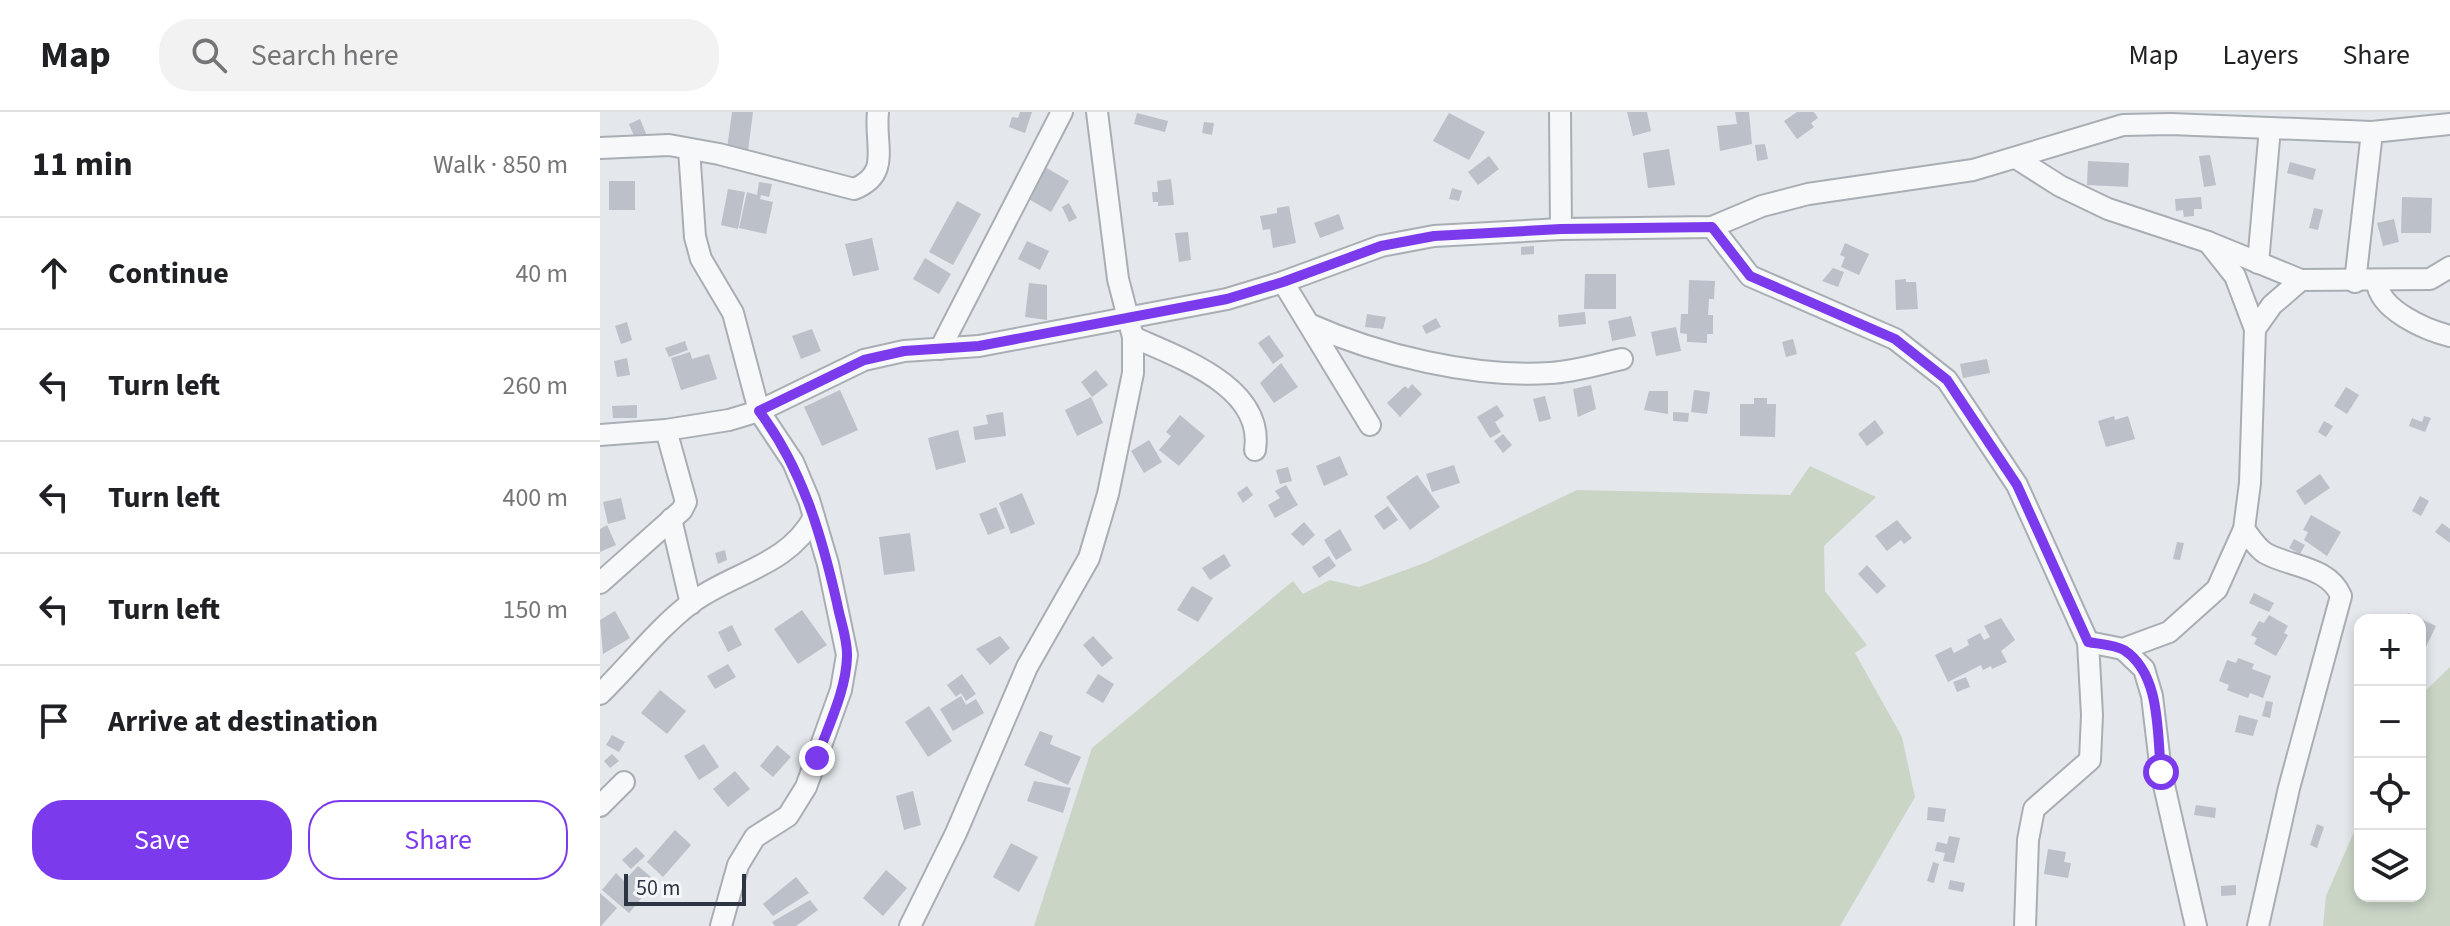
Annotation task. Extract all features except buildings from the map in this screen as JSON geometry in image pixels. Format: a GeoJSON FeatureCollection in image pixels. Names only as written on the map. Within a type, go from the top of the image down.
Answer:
{"type":"FeatureCollection","features":[{"type":"Feature","properties":{"kind":"street"},"geometry":{"type":"LineString","coordinates":[[600,148],[669,145],[854,189],[874,178],[879,169],[878,112]]}},
{"type":"Feature","properties":{"kind":"street"},"geometry":{"type":"LineString","coordinates":[[940,349],[1062,112]]}},
{"type":"Feature","properties":{"kind":"street"},"geometry":{"type":"LineString","coordinates":[[910,926],[956,833],[1027,667],[1097,538],[1133,373],[1129,327],[1107,213],[1097,112]]}},
{"type":"Feature","properties":{"kind":"street"},"geometry":{"type":"LineString","coordinates":[[1560,112],[1561,229]]}},
{"type":"Feature","properties":{"kind":"street"},"geometry":{"type":"LineString","coordinates":[[2088,133],[2094,112]]}},
{"type":"Feature","properties":{"kind":"street"},"geometry":{"type":"LineString","coordinates":[[600,435],[666,430],[729,420],[759,411],[864,360],[904,351],[979,346],[1129,327],[1283,282],[1381,246],[1434,236],[1561,229],[1712,227],[1762,206],[1808,194],[1939,176],[2016,158],[2088,133],[2123,125],[2372,132],[2450,124]]}},
{"type":"Feature","properties":{"kind":"street"},"geometry":{"type":"LineString","coordinates":[[2258,263],[2270,128]]}},
{"type":"Feature","properties":{"kind":"street"},"geometry":{"type":"LineString","coordinates":[[2355,282],[2372,132]]}},
{"type":"Feature","properties":{"kind":"street"},"geometry":{"type":"LineString","coordinates":[[689,149],[695,237],[707,272],[727,298],[733,313],[759,411],[793,462],[814,517],[847,655],[845,672],[806,787],[788,816],[755,837],[738,865],[721,926]]}},
{"type":"Feature","properties":{"kind":"street"},"geometry":{"type":"LineString","coordinates":[[2016,158],[2108,209],[2208,242],[2301,280],[2377,282],[2430,279],[2450,267]]}},
{"type":"Feature","properties":{"kind":"street"},"geometry":{"type":"LineString","coordinates":[[1712,227],[1750,276],[1895,339],[1947,380],[2017,485],[2088,642],[2092,715],[2090,760],[2034,809],[2028,840],[2025,926]]}},
{"type":"Feature","properties":{"kind":"street"},"geometry":{"type":"LineString","coordinates":[[2088,642],[2123,649],[2169,632],[2202,606],[2217,589],[2244,529],[2255,329],[2235,276],[2208,242]]}},
{"type":"Feature","properties":{"kind":"street"},"geometry":{"type":"LineString","coordinates":[[2255,329],[2272,305],[2301,280]]}},
{"type":"Feature","properties":{"kind":"street"},"geometry":{"type":"LineString","coordinates":[[1283,282],[1370,425]]}},
{"type":"Feature","properties":{"kind":"street"},"geometry":{"type":"LineString","coordinates":[[2377,282],[2383,298],[2407,317],[2450,336]]}},
{"type":"Feature","properties":{"kind":"street"},"geometry":{"type":"LineString","coordinates":[[1309,324],[1381,349],[1508,374],[1553,373],[1622,359]]}},
{"type":"Feature","properties":{"kind":"street"},"geometry":{"type":"LineString","coordinates":[[1129,327],[1245,402],[1254,417],[1257,434],[1255,450]]}},
{"type":"Feature","properties":{"kind":"street"},"geometry":{"type":"LineString","coordinates":[[600,583],[682,510],[686,492],[666,430]]}},
{"type":"Feature","properties":{"kind":"street"},"geometry":{"type":"LineString","coordinates":[[600,694],[646,643],[691,604],[724,583],[781,556],[808,529],[814,517]]}},
{"type":"Feature","properties":{"kind":"street"},"geometry":{"type":"LineString","coordinates":[[671,519],[691,604]]}},
{"type":"Feature","properties":{"kind":"street"},"geometry":{"type":"LineString","coordinates":[[2244,529],[2262,552],[2319,573],[2331,581],[2341,596],[2289,788],[2258,926]]}},
{"type":"Feature","properties":{"kind":"street"},"geometry":{"type":"LineString","coordinates":[[2123,649],[2144,669],[2152,696],[2161,772],[2196,926]]}},
{"type":"Feature","properties":{"kind":"street"},"geometry":{"type":"LineString","coordinates":[[600,806],[624,782]]}},
{"type":"Feature","properties":{"kind":"green space"},"geometry":{"type":"Polygon","coordinates":[[[1810,466],[1876,497],[1824,546],[1825,591],[1867,645],[1855,653],[1902,737],[1915,797],[1840,926],[1034,926],[1092,748],[1293,581],[1303,594],[1330,580],[1359,587],[1427,562],[1577,490],[1790,495],[1810,466]]]}},
{"type":"Feature","properties":{"kind":"green space"},"geometry":{"type":"Polygon","coordinates":[[[2450,667],[2450,926],[2323,926],[2326,896],[2354,832],[2354,902],[2426,902],[2426,690],[2450,667]]]}},
{"type":"Feature","properties":{"kind":"route"},"geometry":{"type":"LineString","coordinates":[[817,758],[841,690],[847,655],[828,564],[809,500],[779,437],[759,411],[864,360],[904,351],[979,346],[1227,299],[1381,246],[1434,236],[1561,229],[1712,227],[1750,276],[1862,322],[1895,339],[1947,380],[2017,485],[2088,642],[2123,649],[2144,669],[2152,696],[2161,772]]}}]}
